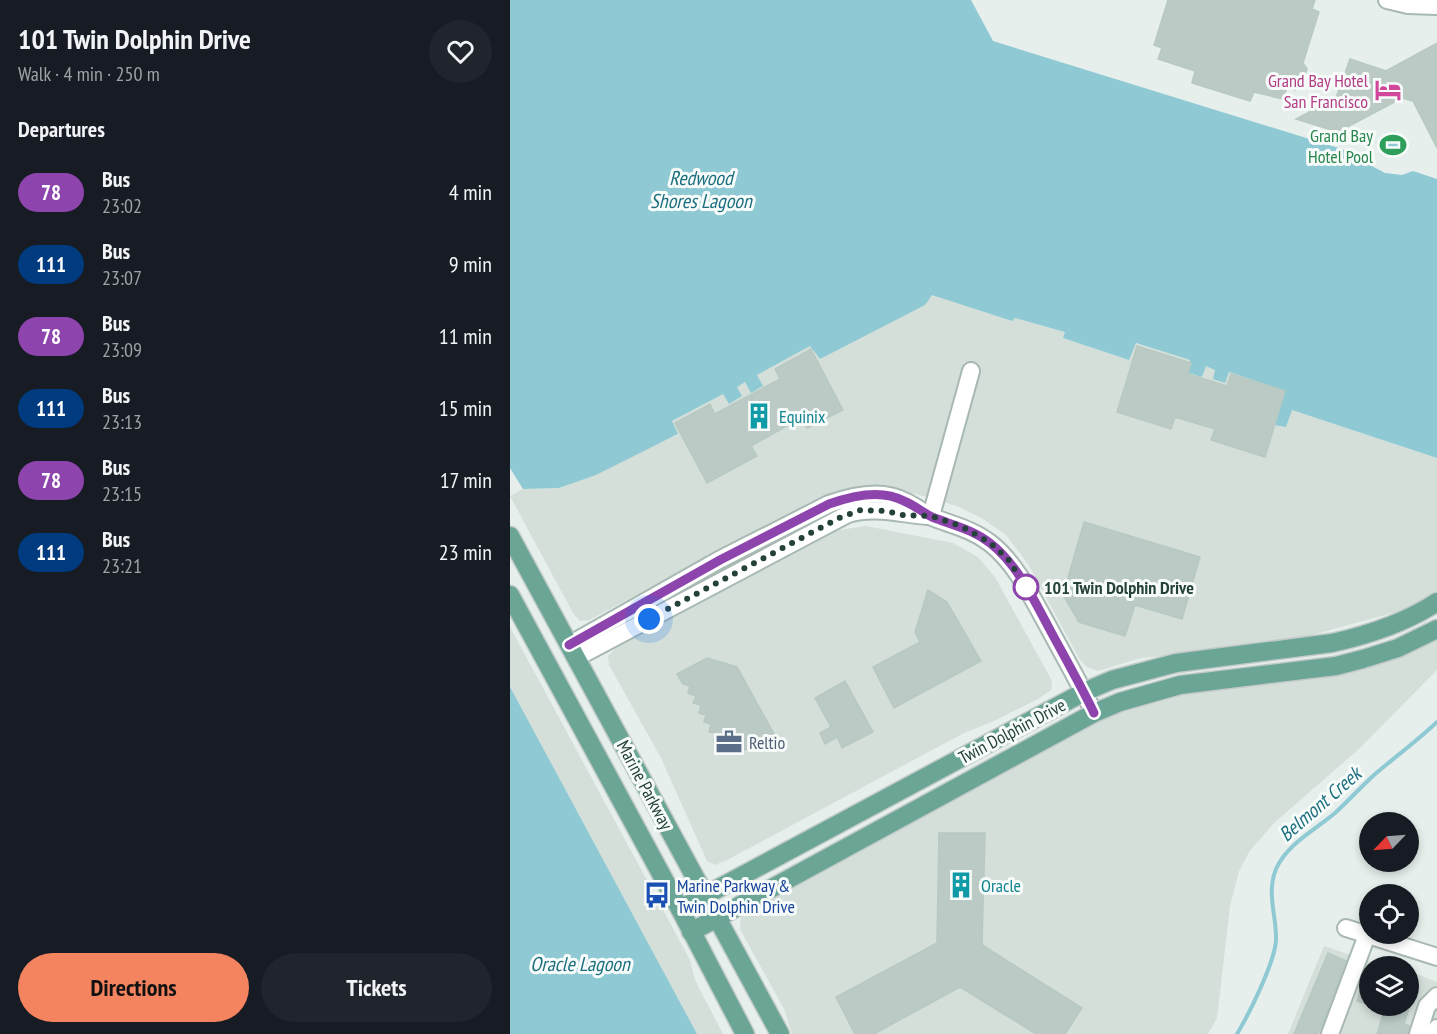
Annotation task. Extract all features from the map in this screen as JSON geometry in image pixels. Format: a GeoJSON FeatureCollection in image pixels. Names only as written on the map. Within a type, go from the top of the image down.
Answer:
{"type":"FeatureCollection","features":[{"type":"Feature","properties":{"kind":"main road","name":"Marine Parkway"},"geometry":{"type":"LineString","coordinates":[[510,536],[780,1034]]}},
{"type":"Feature","properties":{"kind":"main road","name":"Marine Parkway"},"geometry":{"type":"LineString","coordinates":[[510,595],[680,909],[744,1034]]}},
{"type":"Feature","properties":{"kind":"main road","name":"Twin Dolphin Drive"},"geometry":{"type":"LineString","coordinates":[[680,909],[1084,692],[1112,680],[1176,663],[1332,643],[1357,637],[1386,627],[1437,602]]}},
{"type":"Feature","properties":{"kind":"main road","name":"Twin Dolphin Drive"},"geometry":{"type":"LineString","coordinates":[[691,933],[1094,713],[1120,702],[1180,685],[1336,666],[1398,648],[1437,630]]}},
{"type":"Feature","properties":{"kind":"street"},"geometry":{"type":"LineString","coordinates":[[1387,0],[1408,5],[1437,6]]}},
{"type":"Feature","properties":{"kind":"street"},"geometry":{"type":"LineString","coordinates":[[931,516],[971,371]]}},
{"type":"Feature","properties":{"kind":"street"},"geometry":{"type":"LineString","coordinates":[[573,652],[848,514],[861,510],[931,516],[961,526],[989,542],[1008,559],[1027,589],[1094,713]]}},
{"type":"Feature","properties":{"kind":"street"},"geometry":{"type":"LineString","coordinates":[[1347,928],[1359,932]]}},
{"type":"Feature","properties":{"kind":"street"},"geometry":{"type":"LineString","coordinates":[[1330,1034],[1364,944]]}},
{"type":"Feature","properties":{"kind":"street"},"geometry":{"type":"LineString","coordinates":[[1396,944],[1437,957]]}},
{"type":"Feature","properties":{"kind":"street"},"geometry":{"type":"LineString","coordinates":[[1418,1034],[1427,1006],[1437,997]]}},
{"type":"Feature","properties":{"kind":"street"},"geometry":{"type":"LineString","coordinates":[[1432,1034],[1437,1028]]}},
{"type":"Feature","properties":{"kind":"shaded area"},"geometry":{"type":"Polygon","coordinates":[[[931,294],[1012,321],[1015,318],[1065,332],[1064,338],[1129,360],[1135,343],[1190,360],[1190,373],[1202,377],[1206,366],[1286,391],[1275,425],[1292,410],[1437,458],[1437,596],[1422,605],[1286,642],[1141,658],[1098,671],[1087,667],[1080,660],[1028,564],[1006,535],[983,519],[957,506],[916,494],[873,487],[827,496],[589,620],[580,621],[573,613],[510,496],[523,489],[560,488],[678,435],[671,422],[723,393],[729,403],[737,386],[745,382],[751,393],[763,386],[757,375],[811,345],[820,359],[931,294]]]}},
{"type":"Feature","properties":{"kind":"shaded area"},"geometry":{"type":"Polygon","coordinates":[[[866,526],[953,543],[978,557],[995,577],[1052,681],[1051,690],[996,720],[964,733],[715,865],[707,861],[661,758],[609,665],[608,656],[616,648],[839,530],[866,526]]]}},
{"type":"Feature","properties":{"kind":"shaded area","name":"Oracle Lagoon"},"geometry":{"type":"Polygon","coordinates":[[[510,627],[690,960],[695,980],[723,1034],[510,1034],[510,627]]]}},
{"type":"Feature","properties":{"kind":"shaded area"},"geometry":{"type":"Polygon","coordinates":[[[1437,637],[1437,670],[1359,749],[1275,822],[1249,852],[1239,871],[1230,906],[1217,1018],[1208,1034],[792,1034],[784,1009],[740,929],[741,914],[750,905],[877,842],[915,815],[1063,736],[1152,697],[1437,637]]]}},
{"type":"Feature","properties":{"kind":"shaded area"},"geometry":{"type":"Polygon","coordinates":[[[1324,946],[1359,958],[1359,1016],[1419,1016],[1419,975],[1437,982],[1437,1034],[1288,1034],[1324,946]]]}},
{"type":"Feature","properties":{"kind":"water","name":"Redwood Shores Lagoon"},"geometry":{"type":"Polygon","coordinates":[[[510,0],[971,0],[993,41],[1361,155],[1370,165],[1385,173],[1402,175],[1413,171],[1437,179],[1437,458],[1292,410],[1286,427],[1275,425],[1285,391],[1229,372],[1225,383],[1213,379],[1215,370],[1206,366],[1202,377],[1189,373],[1190,360],[1136,343],[1129,360],[1063,338],[1065,332],[1015,318],[1012,321],[932,295],[925,305],[820,359],[810,346],[757,375],[763,386],[751,393],[745,382],[737,387],[742,396],[729,404],[723,394],[672,421],[678,434],[596,475],[559,488],[523,489],[510,468],[510,0]]]}},
{"type":"Feature","properties":{"kind":"water","name":"Grand Bay Hotel Pool"},"geometry":{"type":"Polygon","coordinates":[[[1383,137],[1406,144],[1404,152],[1380,145],[1383,137]]]}},
{"type":"Feature","properties":{"kind":"water","name":"Oracle Lagoon"},"geometry":{"type":"Polygon","coordinates":[[[510,687],[697,1034],[510,1034],[510,687]]]}},
{"type":"Feature","properties":{"kind":"building"},"geometry":{"type":"Polygon","coordinates":[[[1168,0],[1315,0],[1312,9],[1319,12],[1303,63],[1307,69],[1303,83],[1297,84],[1295,90],[1287,87],[1283,99],[1254,92],[1250,101],[1192,83],[1195,71],[1158,59],[1162,48],[1154,45],[1168,0]]]}},
{"type":"Feature","properties":{"kind":"building","name":"Grand Bay Hotel San Francisco"},"geometry":{"type":"Polygon","coordinates":[[[1437,43],[1437,148],[1413,101],[1402,98],[1338,132],[1296,119],[1336,98],[1350,59],[1386,71],[1437,43]]]}},
{"type":"Feature","properties":{"kind":"building"},"geometry":{"type":"Polygon","coordinates":[[[1137,346],[1191,363],[1188,374],[1227,386],[1231,374],[1285,391],[1265,457],[1211,440],[1215,429],[1175,417],[1171,429],[1117,412],[1137,346]]]}},
{"type":"Feature","properties":{"kind":"building","name":"Equinix"},"geometry":{"type":"Polygon","coordinates":[[[811,349],[843,410],[807,428],[801,418],[751,446],[757,456],[707,483],[675,423],[710,404],[715,414],[780,379],[775,369],[811,349]]]}},
{"type":"Feature","properties":{"kind":"building"},"geometry":{"type":"Polygon","coordinates":[[[1084,522],[1200,557],[1182,619],[1135,605],[1125,636],[1079,622],[1063,595],[1084,522]]]}},
{"type":"Feature","properties":{"kind":"building"},"geometry":{"type":"Polygon","coordinates":[[[928,590],[947,602],[981,661],[894,708],[873,667],[920,642],[915,632],[928,590]]]}},
{"type":"Feature","properties":{"kind":"building"},"geometry":{"type":"Polygon","coordinates":[[[707,658],[737,667],[774,734],[745,750],[714,741],[716,733],[709,732],[711,724],[704,722],[706,715],[699,713],[701,705],[693,703],[696,696],[688,693],[690,686],[683,684],[677,674],[707,658]]]}},
{"type":"Feature","properties":{"kind":"building"},"geometry":{"type":"Polygon","coordinates":[[[845,681],[873,732],[842,748],[837,737],[825,744],[820,733],[831,727],[815,698],[845,681]]]}},
{"type":"Feature","properties":{"kind":"building","name":"Oracle"},"geometry":{"type":"Polygon","coordinates":[[[939,833],[985,833],[982,945],[1082,1008],[1065,1034],[1036,1034],[960,987],[874,1034],[855,1034],[836,997],[937,943],[939,833]]]}},
{"type":"Feature","properties":{"kind":"building"},"geometry":{"type":"Polygon","coordinates":[[[1328,953],[1346,961],[1322,1026],[1318,1034],[1294,1034],[1328,953]]]}},
{"type":"Feature","properties":{"kind":"building"},"geometry":{"type":"Polygon","coordinates":[[[1383,1016],[1407,1016],[1404,1024],[1409,1026],[1407,1034],[1377,1034],[1383,1016]]]}},
{"type":"Feature","properties":{"kind":"waterway","name":"Belmont Creek"},"geometry":{"type":"LineString","coordinates":[[1237,1034],[1260,989],[1274,951],[1276,932],[1272,887],[1273,878],[1281,860],[1294,845],[1335,813],[1374,775],[1437,722]]}},
{"type":"Feature","properties":{"kind":"bus line","name":"78"},"geometry":{"type":"LineString","coordinates":[[569,645],[720,560],[829,504],[868,495],[885,496],[902,499],[931,516],[961,526],[989,542],[1008,559],[1027,589],[1094,713]]}},
{"type":"Feature","properties":{"kind":"place","name":"Grand Bay Hotel San Francisco"},"geometry":{"type":"Point","coordinates":[1388,90]}},
{"type":"Feature","properties":{"kind":"place","name":"Grand Bay Hotel Pool"},"geometry":{"type":"Point","coordinates":[1393,145]}},
{"type":"Feature","properties":{"kind":"place","name":"Equinix"},"geometry":{"type":"Point","coordinates":[759,416]}},
{"type":"Feature","properties":{"kind":"place","name":"101 Twin Dolphin Drive"},"geometry":{"type":"Point","coordinates":[1026,587]}},
{"type":"Feature","properties":{"kind":"place","name":"Reltio"},"geometry":{"type":"Point","coordinates":[729,742]}},
{"type":"Feature","properties":{"kind":"place","name":"Oracle"},"geometry":{"type":"Point","coordinates":[961,885]}},
{"type":"Feature","properties":{"kind":"place","name":"Marine Parkway & Twin Dolphin Drive"},"geometry":{"type":"Point","coordinates":[657,895]}},
{"type":"Feature","properties":{"kind":"route"},"geometry":{"type":"LineString","coordinates":[[649,619],[841,517],[861,510],[931,516],[961,526],[989,542],[1008,559],[1027,589],[1026,587]]}}]}
